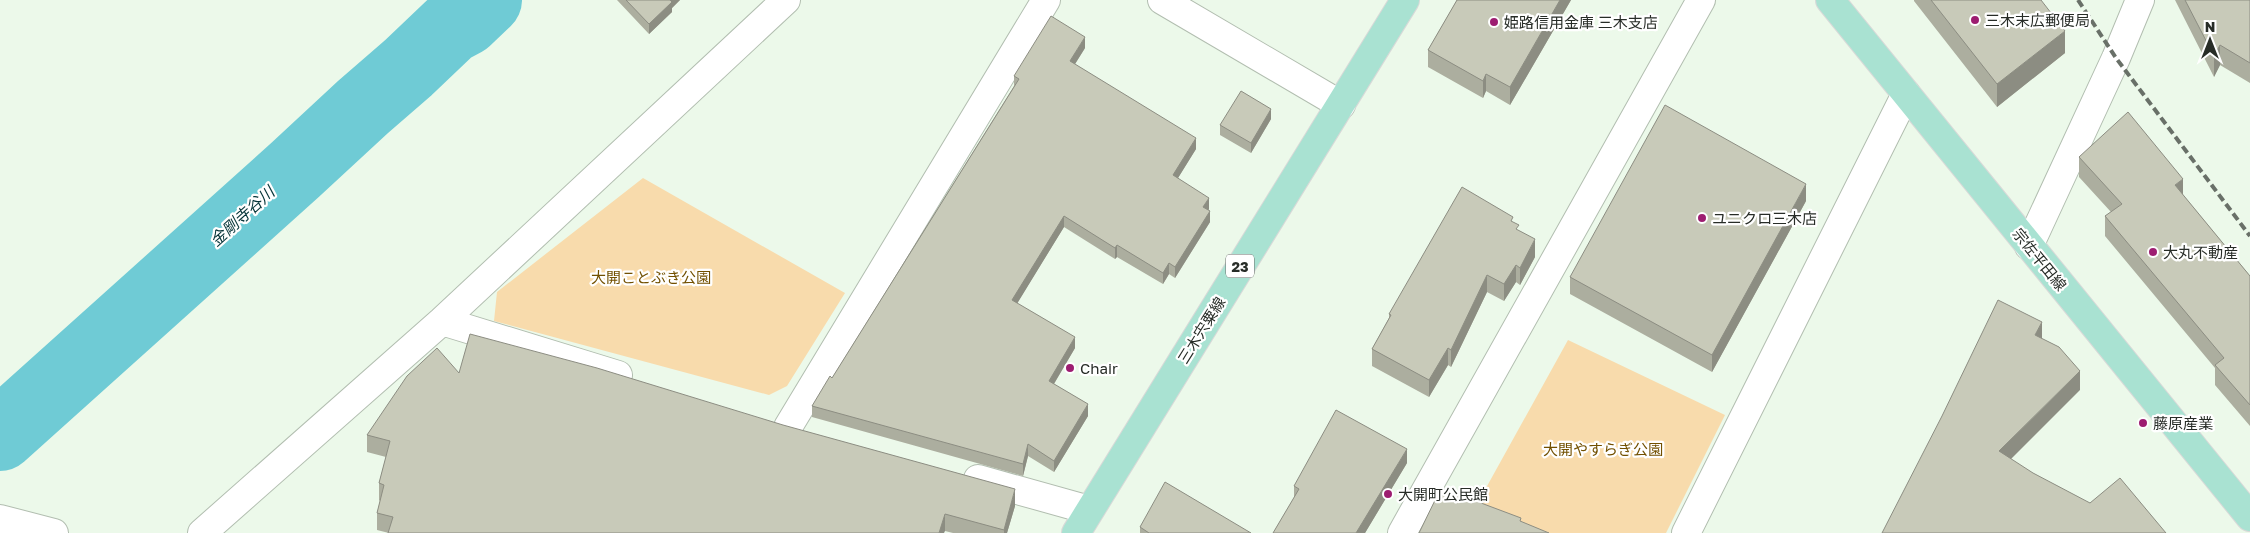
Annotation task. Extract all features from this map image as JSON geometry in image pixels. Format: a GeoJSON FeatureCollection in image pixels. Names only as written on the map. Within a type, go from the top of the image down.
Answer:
{"type":"FeatureCollection","features":[{"type":"Feature","properties":{"kind":"main road","name":"三木宍粟線"},"geometry":{"type":"LineString","coordinates":[[1076,533],[1405,0]]}},
{"type":"Feature","properties":{"kind":"main road","name":"宗佐平田線"},"geometry":{"type":"LineString","coordinates":[[1830,0],[2250,517]]}},
{"type":"Feature","properties":{"kind":"street"},"geometry":{"type":"LineString","coordinates":[[202,533],[442,322],[786,0]]}},
{"type":"Feature","properties":{"kind":"street"},"geometry":{"type":"LineString","coordinates":[[788,427],[1046,0]]}},
{"type":"Feature","properties":{"kind":"street"},"geometry":{"type":"LineString","coordinates":[[1162,0],[1341,105]]}},
{"type":"Feature","properties":{"kind":"street"},"geometry":{"type":"LineString","coordinates":[[1402,533],[1701,0]]}},
{"type":"Feature","properties":{"kind":"street"},"geometry":{"type":"LineString","coordinates":[[2029,246],[2116,58],[2140,0]]}},
{"type":"Feature","properties":{"kind":"street"},"geometry":{"type":"LineString","coordinates":[[1686,533],[1906,94]]}},
{"type":"Feature","properties":{"kind":"street"},"geometry":{"type":"LineString","coordinates":[[442,322],[638,381]]}},
{"type":"Feature","properties":{"kind":"street"},"geometry":{"type":"LineString","coordinates":[[760,418],[816,434]]}},
{"type":"Feature","properties":{"kind":"street"},"geometry":{"type":"LineString","coordinates":[[957,473],[1089,510]]}},
{"type":"Feature","properties":{"kind":"street"},"geometry":{"type":"LineString","coordinates":[[0,519],[54,533]]}},
{"type":"Feature","properties":{"kind":"green space","name":"大開ことぶき公園"},"geometry":{"type":"Polygon","coordinates":[[[643,178],[845,293],[787,386],[769,395],[494,321],[497,292],[643,178]]]}},
{"type":"Feature","properties":{"kind":"green space","name":"大開やすらぎ公園"},"geometry":{"type":"Polygon","coordinates":[[[1568,340],[1725,415],[1666,533],[1533,533],[1476,506],[1568,340]]]}},
{"type":"Feature","properties":{"kind":"building"},"geometry":{"type":"Polygon","coordinates":[[[626,0],[670,0],[672,2],[649,24],[626,0]]]}},
{"type":"Feature","properties":{"kind":"building"},"geometry":{"type":"Polygon","coordinates":[[[1457,0],[1560,0],[1510,87],[1486,74],[1483,81],[1428,50],[1457,0]]]}},
{"type":"Feature","properties":{"kind":"building"},"geometry":{"type":"Polygon","coordinates":[[[1931,0],[2041,0],[2065,31],[1997,84],[1931,0]]]}},
{"type":"Feature","properties":{"kind":"building"},"geometry":{"type":"Polygon","coordinates":[[[2185,0],[2250,0],[2250,63],[2220,45],[2214,56],[2185,0]]]}},
{"type":"Feature","properties":{"kind":"building"},"geometry":{"type":"Polygon","coordinates":[[[1051,16],[1085,37],[1070,61],[1196,138],[1173,175],[1209,198],[1203,207],[1210,211],[1175,267],[1169,263],[1163,273],[1117,245],[1115,248],[1064,216],[1012,300],[1075,337],[1049,381],[1088,404],[1054,461],[1028,444],[1023,464],[812,406],[830,376],[832,378],[1019,79],[1014,76],[1051,16]]]}},
{"type":"Feature","properties":{"kind":"building"},"geometry":{"type":"Polygon","coordinates":[[[1241,91],[1271,109],[1251,143],[1220,125],[1241,91]]]}},
{"type":"Feature","properties":{"kind":"building"},"geometry":{"type":"Polygon","coordinates":[[[1665,105],[1806,184],[1712,355],[1570,277],[1665,105]]]}},
{"type":"Feature","properties":{"kind":"building"},"geometry":{"type":"Polygon","coordinates":[[[2128,112],[2183,179],[2175,185],[2250,276],[2250,405],[2215,365],[2224,358],[2105,216],[2122,204],[2079,157],[2128,112]]]}},
{"type":"Feature","properties":{"kind":"building"},"geometry":{"type":"Polygon","coordinates":[[[1462,187],[1513,217],[1511,221],[1519,225],[1516,229],[1535,239],[1520,268],[1516,265],[1504,284],[1487,275],[1451,350],[1448,348],[1429,380],[1372,349],[1391,315],[1389,314],[1462,187]]]}},
{"type":"Feature","properties":{"kind":"building"},"geometry":{"type":"Polygon","coordinates":[[[1998,300],[2042,322],[2035,335],[2059,347],[2080,371],[1999,451],[2033,473],[2090,503],[2120,478],[2166,533],[1882,533],[1942,416],[1998,300]]]}},
{"type":"Feature","properties":{"kind":"building"},"geometry":{"type":"Polygon","coordinates":[[[470,334],[597,368],[783,425],[1015,489],[1004,530],[945,514],[939,533],[388,533],[393,517],[377,513],[384,485],[379,483],[390,441],[367,435],[407,376],[437,348],[459,373],[470,334]]]}},
{"type":"Feature","properties":{"kind":"building"},"geometry":{"type":"Polygon","coordinates":[[[1336,410],[1407,449],[1356,533],[1273,533],[1299,489],[1294,486],[1336,410]]]}},
{"type":"Feature","properties":{"kind":"building"},"geometry":{"type":"Polygon","coordinates":[[[1165,482],[1251,533],[1149,533],[1140,527],[1165,482]]]}},
{"type":"Feature","properties":{"kind":"building"},"geometry":{"type":"Polygon","coordinates":[[[1441,488],[1521,518],[1520,521],[1549,533],[1419,533],[1441,488]]]}},
{"type":"Feature","properties":{"kind":"waterway","name":"金剛寺谷川"},"geometry":{"type":"LineString","coordinates":[[0,435],[450,28],[465,20],[486,0]]}},
{"type":"Feature","properties":{"kind":"railway"},"geometry":{"type":"LineString","coordinates":[[2078,0],[2116,58],[2250,236]]}},
{"type":"Feature","properties":{"kind":"place","name":"三木末広郵便局"},"geometry":{"type":"Point","coordinates":[1975,20]}},
{"type":"Feature","properties":{"kind":"place","name":"姫路信用金庫 三木支店"},"geometry":{"type":"Point","coordinates":[1494,22]}},
{"type":"Feature","properties":{"kind":"place","name":"ユニクロ三木店"},"geometry":{"type":"Point","coordinates":[1702,218]}},
{"type":"Feature","properties":{"kind":"place","name":"大丸不動産"},"geometry":{"type":"Point","coordinates":[2153,252]}},
{"type":"Feature","properties":{"kind":"place","name":"Chair"},"geometry":{"type":"Point","coordinates":[1070,368]}},
{"type":"Feature","properties":{"kind":"place","name":"藤原産業"},"geometry":{"type":"Point","coordinates":[2143,423]}},
{"type":"Feature","properties":{"kind":"place","name":"大開町公民館"},"geometry":{"type":"Point","coordinates":[1388,494]}}]}
